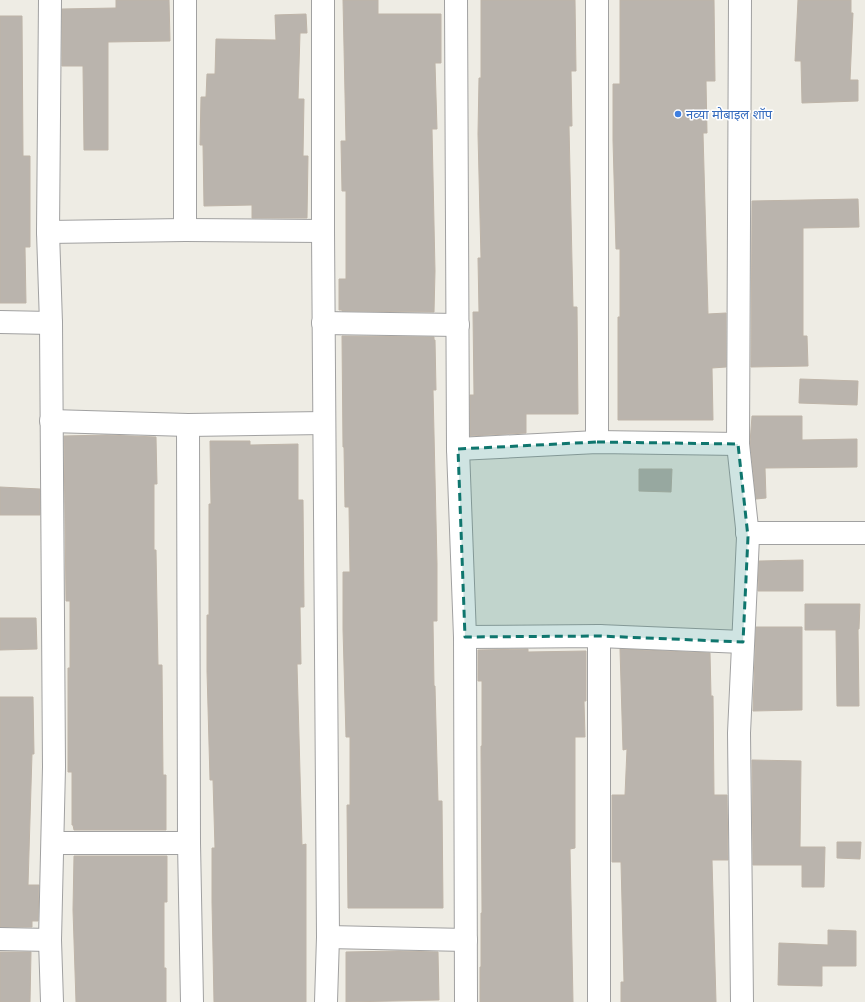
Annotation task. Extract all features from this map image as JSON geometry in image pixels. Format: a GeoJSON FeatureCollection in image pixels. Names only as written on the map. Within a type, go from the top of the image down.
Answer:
{"type":"FeatureCollection","features":[{"type":"Feature","properties":{"kind":"street"},"geometry":{"type":"LineString","coordinates":[[50,0],[48,232],[54,767],[50,940],[52,1002]]}},
{"type":"Feature","properties":{"kind":"street"},"geometry":{"type":"LineString","coordinates":[[185,0],[185,230]]}},
{"type":"Feature","properties":{"kind":"street"},"geometry":{"type":"LineString","coordinates":[[323,0],[323,323],[328,937],[326,1002]]}},
{"type":"Feature","properties":{"kind":"street"},"geometry":{"type":"LineString","coordinates":[[456,0],[458,449],[465,637],[466,1002]]}},
{"type":"Feature","properties":{"kind":"street"},"geometry":{"type":"LineString","coordinates":[[597,0],[597,442]]}},
{"type":"Feature","properties":{"kind":"street"},"geometry":{"type":"LineString","coordinates":[[740,0],[738,444],[747,532],[739,733],[742,1002]]}},
{"type":"Feature","properties":{"kind":"street"},"geometry":{"type":"LineString","coordinates":[[48,232],[185,230],[323,231]]}},
{"type":"Feature","properties":{"kind":"street"},"geometry":{"type":"LineString","coordinates":[[0,322],[50,323]]}},
{"type":"Feature","properties":{"kind":"street"},"geometry":{"type":"LineString","coordinates":[[323,323],[458,325]]}},
{"type":"Feature","properties":{"kind":"street"},"geometry":{"type":"LineString","coordinates":[[51,421],[188,425],[324,423]]}},
{"type":"Feature","properties":{"kind":"street"},"geometry":{"type":"LineString","coordinates":[[188,425],[189,843],[192,1002]]}},
{"type":"Feature","properties":{"kind":"street"},"geometry":{"type":"LineString","coordinates":[[458,449],[597,442],[738,444]]}},
{"type":"Feature","properties":{"kind":"street"},"geometry":{"type":"LineString","coordinates":[[747,532],[865,533]]}},
{"type":"Feature","properties":{"kind":"street"},"geometry":{"type":"LineString","coordinates":[[465,637],[599,636],[743,642]]}},
{"type":"Feature","properties":{"kind":"street"},"geometry":{"type":"LineString","coordinates":[[599,636],[599,1002]]}},
{"type":"Feature","properties":{"kind":"street"},"geometry":{"type":"LineString","coordinates":[[53,843],[189,843]]}},
{"type":"Feature","properties":{"kind":"street"},"geometry":{"type":"LineString","coordinates":[[328,937],[466,940]]}},
{"type":"Feature","properties":{"kind":"street"},"geometry":{"type":"LineString","coordinates":[[0,939],[50,940]]}},
{"type":"Feature","properties":{"kind":"highlighted area"},"geometry":{"type":"Polygon","coordinates":[[[597,442],[738,444],[748,537],[743,642],[599,636],[465,637],[458,449],[597,442]]]}},
{"type":"Feature","properties":{"kind":"building"},"geometry":{"type":"Polygon","coordinates":[[[116,0],[169,0],[170,41],[108,42],[108,150],[84,150],[83,66],[62,66],[62,9],[116,8],[116,0]]]}},
{"type":"Feature","properties":{"kind":"building"},"geometry":{"type":"Polygon","coordinates":[[[343,0],[378,0],[378,14],[441,14],[441,63],[435,63],[437,129],[432,129],[435,271],[434,312],[339,310],[339,279],[346,279],[346,191],[342,191],[341,141],[346,141],[343,0]]]}},
{"type":"Feature","properties":{"kind":"building"},"geometry":{"type":"Polygon","coordinates":[[[481,0],[575,0],[576,71],[571,71],[572,126],[569,126],[573,307],[577,307],[578,414],[526,414],[526,433],[470,436],[470,395],[474,395],[473,312],[479,312],[478,258],[481,258],[478,134],[479,78],[481,78],[481,0]]]}},
{"type":"Feature","properties":{"kind":"building"},"geometry":{"type":"Polygon","coordinates":[[[620,0],[714,0],[715,81],[706,81],[707,133],[703,133],[708,314],[726,313],[726,367],[712,368],[713,420],[618,420],[618,317],[620,317],[620,249],[616,249],[613,84],[620,84],[620,0]]]}},
{"type":"Feature","properties":{"kind":"building"},"geometry":{"type":"Polygon","coordinates":[[[798,0],[851,0],[851,13],[853,13],[850,80],[858,80],[858,101],[802,103],[801,61],[795,61],[798,0]]]}},
{"type":"Feature","properties":{"kind":"building"},"geometry":{"type":"Polygon","coordinates":[[[306,14],[307,33],[300,33],[298,99],[304,99],[303,156],[308,156],[307,218],[252,218],[252,205],[204,206],[203,145],[200,145],[201,97],[206,97],[207,74],[215,74],[216,39],[276,40],[275,15],[306,14]]]}},
{"type":"Feature","properties":{"kind":"building"},"geometry":{"type":"Polygon","coordinates":[[[0,16],[22,16],[23,156],[30,156],[30,247],[25,247],[26,303],[0,303],[0,16]]]}},
{"type":"Feature","properties":{"kind":"building"},"geometry":{"type":"Polygon","coordinates":[[[858,199],[859,227],[803,228],[803,336],[807,336],[808,366],[751,367],[752,201],[858,199]]]}},
{"type":"Feature","properties":{"kind":"building"},"geometry":{"type":"Polygon","coordinates":[[[342,336],[434,337],[435,340],[436,390],[433,390],[437,621],[433,621],[438,801],[442,801],[443,908],[348,908],[347,805],[350,805],[350,737],[346,737],[343,572],[350,572],[349,507],[345,507],[342,336]]]}},
{"type":"Feature","properties":{"kind":"building"},"geometry":{"type":"Polygon","coordinates":[[[800,379],[858,381],[857,405],[799,403],[800,379]]]}},
{"type":"Feature","properties":{"kind":"building"},"geometry":{"type":"Polygon","coordinates":[[[752,416],[802,416],[802,440],[857,439],[857,467],[765,468],[766,498],[756,499],[750,443],[752,416]]]}},
{"type":"Feature","properties":{"kind":"building"},"geometry":{"type":"Polygon","coordinates":[[[107,435],[156,437],[157,484],[154,484],[154,550],[156,550],[158,665],[162,665],[163,775],[166,775],[166,830],[74,830],[72,825],[72,772],[68,772],[68,668],[70,668],[70,601],[66,601],[64,436],[107,435]]]}},
{"type":"Feature","properties":{"kind":"building"},"geometry":{"type":"Polygon","coordinates":[[[210,441],[250,441],[250,445],[298,444],[298,500],[303,500],[304,607],[300,607],[301,664],[297,664],[302,845],[306,844],[306,1002],[214,1002],[212,848],[215,848],[213,780],[210,780],[207,671],[207,615],[209,615],[209,504],[211,504],[210,441]]]}},
{"type":"Feature","properties":{"kind":"building"},"geometry":{"type":"Polygon","coordinates":[[[639,469],[672,469],[671,492],[639,491],[639,469]]]}},
{"type":"Feature","properties":{"kind":"building"},"geometry":{"type":"Polygon","coordinates":[[[0,487],[40,489],[40,515],[0,515],[0,487]]]}},
{"type":"Feature","properties":{"kind":"building"},"geometry":{"type":"Polygon","coordinates":[[[803,560],[803,591],[758,591],[759,561],[803,560]]]}},
{"type":"Feature","properties":{"kind":"building"},"geometry":{"type":"Polygon","coordinates":[[[805,604],[860,604],[858,629],[859,706],[837,706],[836,630],[805,630],[805,604]]]}},
{"type":"Feature","properties":{"kind":"building"},"geometry":{"type":"Polygon","coordinates":[[[0,618],[36,618],[37,649],[0,650],[0,618]]]}},
{"type":"Feature","properties":{"kind":"building"},"geometry":{"type":"Polygon","coordinates":[[[756,627],[802,627],[802,710],[753,711],[756,627]]]}},
{"type":"Feature","properties":{"kind":"building"},"geometry":{"type":"Polygon","coordinates":[[[528,649],[528,652],[586,651],[586,701],[584,701],[585,737],[575,737],[575,848],[570,849],[573,1002],[480,1002],[482,913],[482,681],[478,681],[478,650],[528,649]]]}},
{"type":"Feature","properties":{"kind":"building"},"geometry":{"type":"Polygon","coordinates":[[[620,649],[710,653],[711,696],[713,696],[714,795],[727,795],[728,860],[712,860],[716,1002],[621,1002],[621,982],[624,982],[621,862],[612,862],[612,795],[625,795],[627,749],[623,750],[620,649]]]}},
{"type":"Feature","properties":{"kind":"building"},"geometry":{"type":"Polygon","coordinates":[[[0,697],[33,697],[34,754],[32,754],[28,885],[39,885],[38,921],[32,921],[32,927],[0,927],[0,697]]]}},
{"type":"Feature","properties":{"kind":"building"},"geometry":{"type":"Polygon","coordinates":[[[752,760],[801,761],[800,847],[825,847],[824,887],[802,887],[802,865],[753,865],[752,760]]]}},
{"type":"Feature","properties":{"kind":"building"},"geometry":{"type":"Polygon","coordinates":[[[837,842],[861,842],[860,859],[837,858],[837,842]]]}},
{"type":"Feature","properties":{"kind":"building"},"geometry":{"type":"Polygon","coordinates":[[[74,856],[167,856],[167,902],[164,902],[164,968],[166,968],[166,1002],[76,1002],[73,910],[74,856]]]}},
{"type":"Feature","properties":{"kind":"building"},"geometry":{"type":"Polygon","coordinates":[[[828,930],[856,931],[856,966],[822,966],[822,986],[778,985],[779,943],[828,945],[828,930]]]}},
{"type":"Feature","properties":{"kind":"building"},"geometry":{"type":"Polygon","coordinates":[[[0,952],[31,952],[30,1002],[0,1002],[0,952]]]}},
{"type":"Feature","properties":{"kind":"building"},"geometry":{"type":"Polygon","coordinates":[[[346,952],[438,952],[439,1000],[346,1002],[346,952]]]}},
{"type":"Feature","properties":{"kind":"place","name":"नव्या मोबाइल शॉप"},"geometry":{"type":"Point","coordinates":[678,114]}}]}
